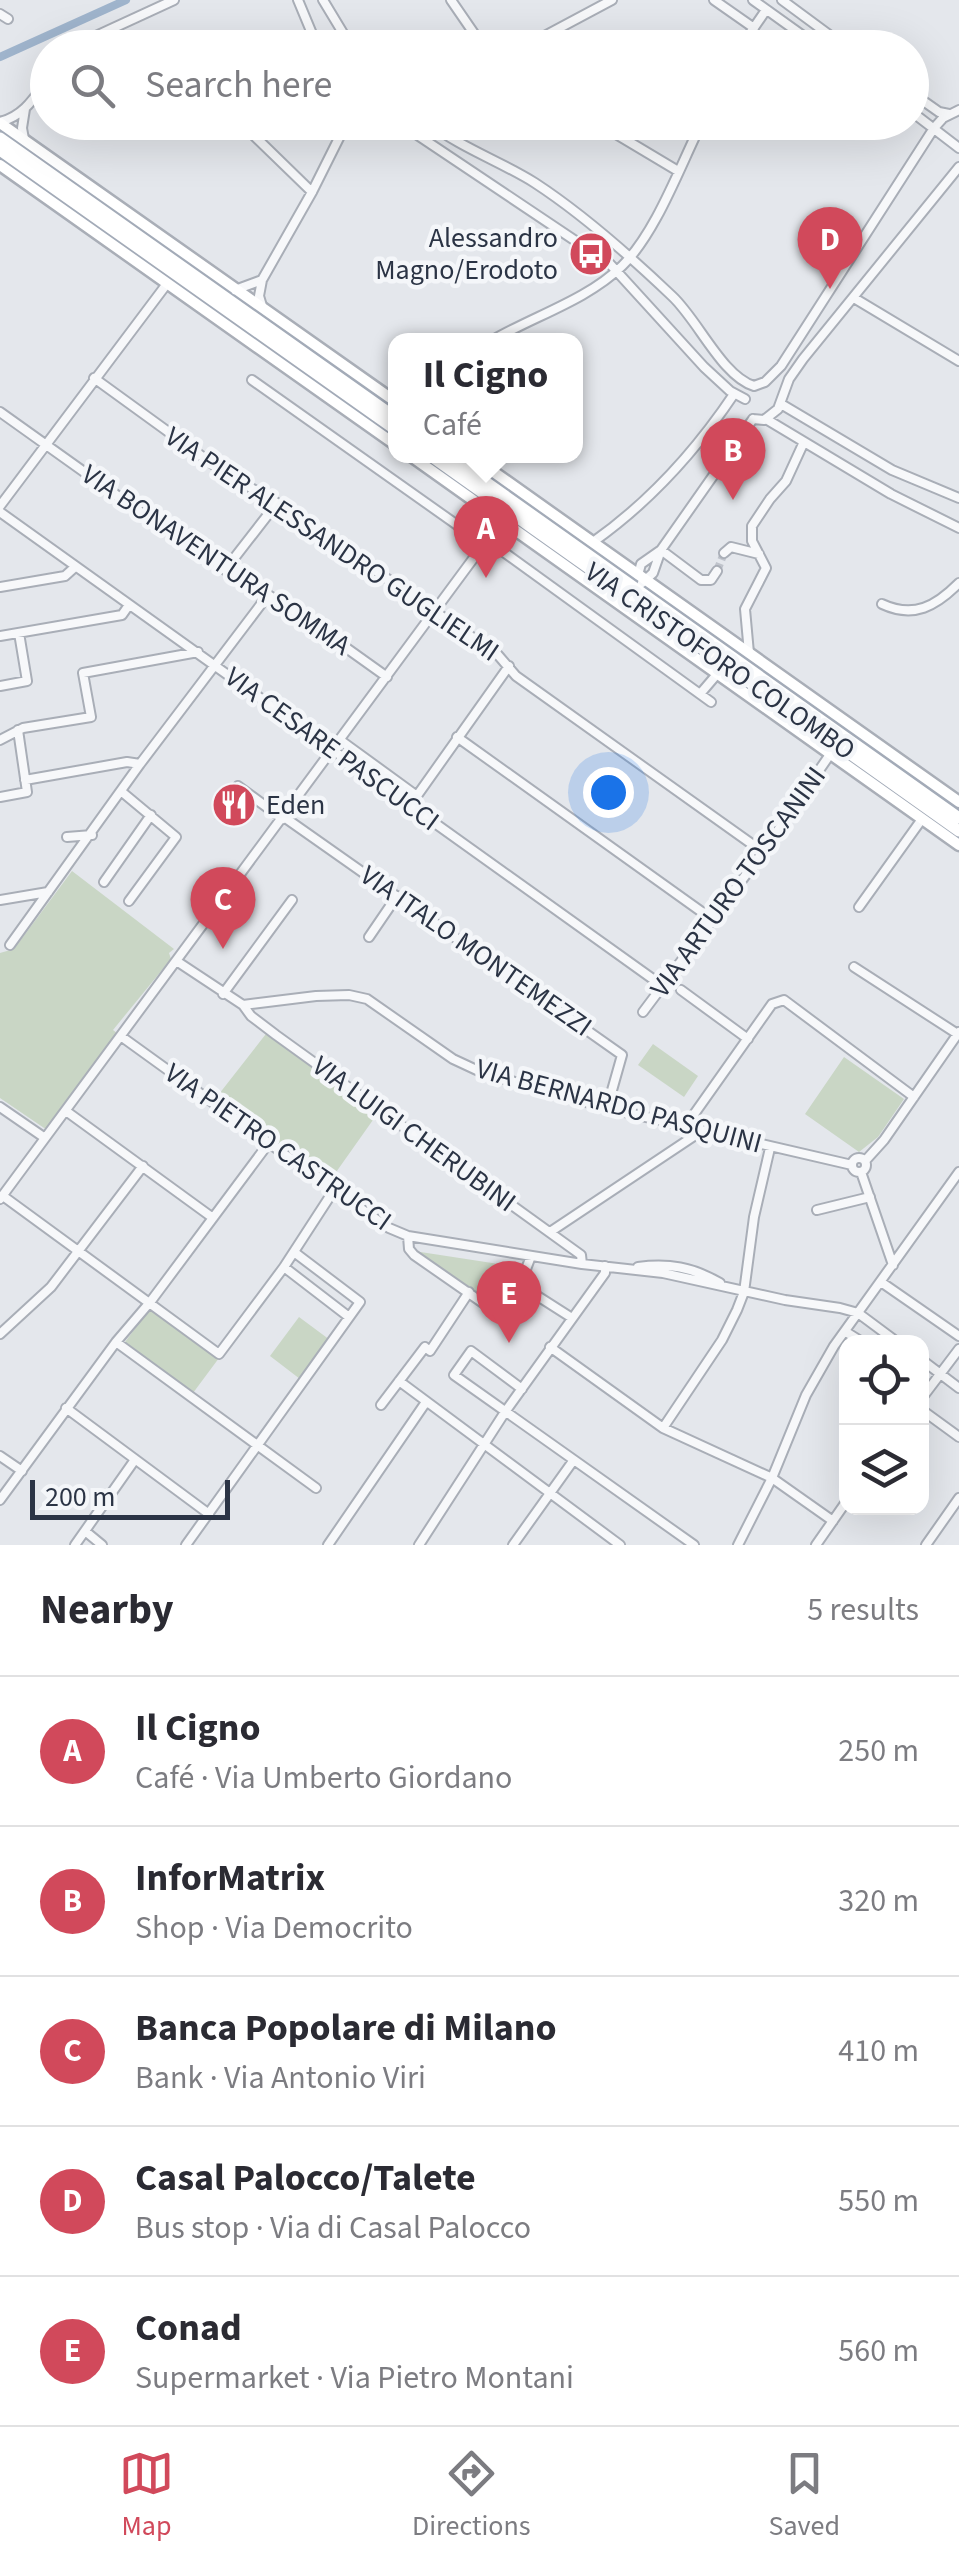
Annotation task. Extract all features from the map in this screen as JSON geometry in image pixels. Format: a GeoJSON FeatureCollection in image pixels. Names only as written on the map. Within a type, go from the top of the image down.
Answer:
{"type":"FeatureCollection","features":[{"type":"Feature","properties":{"kind":"main road"},"geometry":{"type":"LineString","coordinates":[[0,138],[388,412]]}},
{"type":"Feature","properties":{"kind":"main road"},"geometry":{"type":"LineString","coordinates":[[0,150],[388,424]]}},
{"type":"Feature","properties":{"kind":"main road","name":"VIA CRISTOFORO COLOMBO"},"geometry":{"type":"LineString","coordinates":[[442,463],[636,590],[959,831]]}},
{"type":"Feature","properties":{"kind":"main road","name":"VIA CRISTOFORO COLOMBO"},"geometry":{"type":"LineString","coordinates":[[459,463],[959,818]]}},
{"type":"Feature","properties":{"kind":"street"},"geometry":{"type":"LineString","coordinates":[[109,30],[174,0]]}},
{"type":"Feature","properties":{"kind":"street"},"geometry":{"type":"LineString","coordinates":[[298,0],[310,30]]}},
{"type":"Feature","properties":{"kind":"street"},"geometry":{"type":"LineString","coordinates":[[323,0],[341,30]]}},
{"type":"Feature","properties":{"kind":"street"},"geometry":{"type":"LineString","coordinates":[[451,0],[472,30]]}},
{"type":"Feature","properties":{"kind":"street"},"geometry":{"type":"LineString","coordinates":[[556,30],[612,0]]}},
{"type":"Feature","properties":{"kind":"street"},"geometry":{"type":"LineString","coordinates":[[714,0],[754,28],[766,10]]}},
{"type":"Feature","properties":{"kind":"street"},"geometry":{"type":"LineString","coordinates":[[753,0],[794,30]]}},
{"type":"Feature","properties":{"kind":"street"},"geometry":{"type":"LineString","coordinates":[[782,0],[822,30]]}},
{"type":"Feature","properties":{"kind":"street"},"geometry":{"type":"LineString","coordinates":[[0,122],[14,118],[30,104]]}},
{"type":"Feature","properties":{"kind":"street"},"geometry":{"type":"LineString","coordinates":[[929,105],[949,114]]}},
{"type":"Feature","properties":{"kind":"street"},"geometry":{"type":"LineString","coordinates":[[24,140],[26,109]]}},
{"type":"Feature","properties":{"kind":"street"},"geometry":{"type":"LineString","coordinates":[[929,136],[949,114],[959,110]]}},
{"type":"Feature","properties":{"kind":"street"},"geometry":{"type":"LineString","coordinates":[[0,122],[388,396]]}},
{"type":"Feature","properties":{"kind":"street"},"geometry":{"type":"LineString","coordinates":[[929,124],[959,148]]}},
{"type":"Feature","properties":{"kind":"street"},"geometry":{"type":"LineString","coordinates":[[259,140],[312,192]]}},
{"type":"Feature","properties":{"kind":"street"},"geometry":{"type":"LineString","coordinates":[[262,309],[262,280],[338,140]]}},
{"type":"Feature","properties":{"kind":"street"},"geometry":{"type":"LineString","coordinates":[[425,140],[617,270],[694,357],[734,394],[745,399]]}},
{"type":"Feature","properties":{"kind":"street"},"geometry":{"type":"LineString","coordinates":[[453,140],[547,191],[687,310],[735,376],[754,386]]}},
{"type":"Feature","properties":{"kind":"street"},"geometry":{"type":"LineString","coordinates":[[626,140],[678,171]]}},
{"type":"Feature","properties":{"kind":"street"},"geometry":{"type":"LineString","coordinates":[[506,333],[589,290],[617,270],[651,224],[693,140]]}},
{"type":"Feature","properties":{"kind":"street"},"geometry":{"type":"LineString","coordinates":[[926,140],[781,366],[754,386],[745,399],[746,412],[753,420],[766,420],[891,494],[959,528]]}},
{"type":"Feature","properties":{"kind":"street"},"geometry":{"type":"LineString","coordinates":[[0,165],[388,439]]}},
{"type":"Feature","properties":{"kind":"street"},"geometry":{"type":"LineString","coordinates":[[766,420],[782,401],[789,379],[803,359],[959,167]]}},
{"type":"Feature","properties":{"kind":"street"},"geometry":{"type":"LineString","coordinates":[[235,290],[262,280]]}},
{"type":"Feature","properties":{"kind":"street"},"geometry":{"type":"LineString","coordinates":[[0,509],[166,285]]}},
{"type":"Feature","properties":{"kind":"street"},"geometry":{"type":"LineString","coordinates":[[854,298],[959,361]]}},
{"type":"Feature","properties":{"kind":"street","name":"VIA PIER ALESSANDRO GUGLIELMI"},"geometry":{"type":"LineString","coordinates":[[94,378],[226,473],[277,502],[498,655],[514,675],[763,852]]}},
{"type":"Feature","properties":{"kind":"street"},"geometry":{"type":"LineString","coordinates":[[252,380],[711,702]]}},
{"type":"Feature","properties":{"kind":"street"},"geometry":{"type":"LineString","coordinates":[[764,382],[778,386],[782,401],[892,470],[959,498]]}},
{"type":"Feature","properties":{"kind":"street"},"geometry":{"type":"LineString","coordinates":[[593,542],[654,493],[686,461],[734,394]]}},
{"type":"Feature","properties":{"kind":"street","name":"VIA BONAVENTURA SOMMA"},"geometry":{"type":"LineString","coordinates":[[0,412],[225,570],[387,677]]}},
{"type":"Feature","properties":{"kind":"street"},"geometry":{"type":"LineString","coordinates":[[636,590],[654,571],[661,550],[753,420]]}},
{"type":"Feature","properties":{"kind":"street"},"geometry":{"type":"LineString","coordinates":[[750,653],[745,613],[766,572],[751,538],[752,526],[786,482],[803,444]]}},
{"type":"Feature","properties":{"kind":"street","name":"VIA CRISTOFORO COLOMBO"},"geometry":{"type":"LineString","coordinates":[[421,463],[501,520],[750,653],[959,802]]}},
{"type":"Feature","properties":{"kind":"street","name":"VIA CRISTOFORO COLOMBO"},"geometry":{"type":"LineString","coordinates":[[481,463],[593,542],[718,672],[959,846]]}},
{"type":"Feature","properties":{"kind":"street"},"geometry":{"type":"LineString","coordinates":[[482,491],[488,510]]}},
{"type":"Feature","properties":{"kind":"street"},"geometry":{"type":"LineString","coordinates":[[225,570],[277,502]]}},
{"type":"Feature","properties":{"kind":"street","name":"VIA CESARE PASCUCCI"},"geometry":{"type":"LineString","coordinates":[[0,509],[75,567],[664,987]]}},
{"type":"Feature","properties":{"kind":"street"},"geometry":{"type":"LineString","coordinates":[[334,1190],[284,1268],[220,1354],[80,1250],[2,1198],[501,520]]}},
{"type":"Feature","properties":{"kind":"street"},"geometry":{"type":"LineString","coordinates":[[724,553],[737,547],[759,554]]}},
{"type":"Feature","properties":{"kind":"street"},"geometry":{"type":"LineString","coordinates":[[661,550],[701,580],[711,580],[716,571]]}},
{"type":"Feature","properties":{"kind":"street"},"geometry":{"type":"LineString","coordinates":[[636,590],[640,565],[661,550]]}},
{"type":"Feature","properties":{"kind":"street"},"geometry":{"type":"LineString","coordinates":[[0,587],[66,576],[75,567]]}},
{"type":"Feature","properties":{"kind":"street"},"geometry":{"type":"LineString","coordinates":[[882,604],[896,611],[918,611],[943,598],[959,583]]}},
{"type":"Feature","properties":{"kind":"street"},"geometry":{"type":"LineString","coordinates":[[10,945],[140,764],[268,596]]}},
{"type":"Feature","properties":{"kind":"street"},"geometry":{"type":"LineString","coordinates":[[0,636],[122,615],[129,605]]}},
{"type":"Feature","properties":{"kind":"street"},"geometry":{"type":"LineString","coordinates":[[0,686],[27,681],[19,633]]}},
{"type":"Feature","properties":{"kind":"street"},"geometry":{"type":"LineString","coordinates":[[0,740],[18,730],[91,717],[83,672],[198,652]]}},
{"type":"Feature","properties":{"kind":"street"},"geometry":{"type":"LineString","coordinates":[[409,807],[508,666]]}},
{"type":"Feature","properties":{"kind":"street"},"geometry":{"type":"LineString","coordinates":[[700,694],[718,672]]}},
{"type":"Feature","properties":{"kind":"street","name":"VIA CRISTOFORO COLOMBO"},"geometry":{"type":"LineString","coordinates":[[786,678],[791,699]]}},
{"type":"Feature","properties":{"kind":"street"},"geometry":{"type":"LineString","coordinates":[[0,797],[27,792],[18,730]]}},
{"type":"Feature","properties":{"kind":"street"},"geometry":{"type":"LineString","coordinates":[[457,737],[713,920]]}},
{"type":"Feature","properties":{"kind":"street","name":"VIA CESARE PASCUCCI"},"geometry":{"type":"LineString","coordinates":[[340,740],[417,796]]}},
{"type":"Feature","properties":{"kind":"street","name":"VIA ARTURO TOSCANINI"},"geometry":{"type":"LineString","coordinates":[[643,1012],[763,852],[831,753]]}},
{"type":"Feature","properties":{"kind":"street"},"geometry":{"type":"LineString","coordinates":[[26,780],[127,762],[140,764]]}},
{"type":"Feature","properties":{"kind":"street","name":"VIA ITALO MONTEMEZZI"},"geometry":{"type":"LineString","coordinates":[[238,786],[622,1055],[608,1108]]}},
{"type":"Feature","properties":{"kind":"street"},"geometry":{"type":"LineString","coordinates":[[122,792],[176,836],[130,901]]}},
{"type":"Feature","properties":{"kind":"street"},"geometry":{"type":"LineString","coordinates":[[104,882],[151,814]]}},
{"type":"Feature","properties":{"kind":"street"},"geometry":{"type":"LineString","coordinates":[[864,904],[922,819]]}},
{"type":"Feature","properties":{"kind":"street"},"geometry":{"type":"LineString","coordinates":[[67,837],[92,835]]}},
{"type":"Feature","properties":{"kind":"street"},"geometry":{"type":"LineString","coordinates":[[0,900],[48,892]]}},
{"type":"Feature","properties":{"kind":"street"},"geometry":{"type":"LineString","coordinates":[[369,937],[398,896]]}},
{"type":"Feature","properties":{"kind":"street"},"geometry":{"type":"LineString","coordinates":[[223,994],[292,900]]}},
{"type":"Feature","properties":{"kind":"street"},"geometry":{"type":"LineString","coordinates":[[178,962],[243,1005]]}},
{"type":"Feature","properties":{"kind":"street"},"geometry":{"type":"LineString","coordinates":[[854,967],[959,1034],[866,1161],[866,1169],[854,1170],[852,1165],[858,1158],[866,1161]]}},
{"type":"Feature","properties":{"kind":"street"},"geometry":{"type":"LineString","coordinates":[[680,990],[748,1039]]}},
{"type":"Feature","properties":{"kind":"street","name":"VIA BERNARDO PASQUINI"},"geometry":{"type":"LineString","coordinates":[[243,1005],[316,996],[367,999],[453,1059],[483,1073],[608,1108],[852,1165]]}},
{"type":"Feature","properties":{"kind":"street"},"geometry":{"type":"LineString","coordinates":[[686,1127],[772,1004],[784,1000],[914,1097]]}},
{"type":"Feature","properties":{"kind":"street","name":"VIA LUIGI CHERUBINI"},"geometry":{"type":"LineString","coordinates":[[243,1005],[276,1035],[582,1254],[582,1264]]}},
{"type":"Feature","properties":{"kind":"street","name":"VIA PIETRO CASTRUCCI"},"geometry":{"type":"LineString","coordinates":[[122,1037],[334,1190],[389,1228],[408,1236],[414,1254],[469,1292]]}},
{"type":"Feature","properties":{"kind":"street"},"geometry":{"type":"LineString","coordinates":[[0,1107],[45,1138]]}},
{"type":"Feature","properties":{"kind":"street"},"geometry":{"type":"LineString","coordinates":[[66,1111],[213,1218]]}},
{"type":"Feature","properties":{"kind":"street"},"geometry":{"type":"LineString","coordinates":[[550,1232],[701,1131]]}},
{"type":"Feature","properties":{"kind":"street"},"geometry":{"type":"LineString","coordinates":[[0,1500],[268,1144]]}},
{"type":"Feature","properties":{"kind":"street"},"geometry":{"type":"LineString","coordinates":[[663,1428],[722,1340],[744,1292],[754,1217],[770,1148]]}},
{"type":"Feature","properties":{"kind":"street"},"geometry":{"type":"LineString","coordinates":[[0,1334],[51,1287],[143,1166]]}},
{"type":"Feature","properties":{"kind":"street"},"geometry":{"type":"LineString","coordinates":[[861,1172],[894,1265]]}},
{"type":"Feature","properties":{"kind":"street"},"geometry":{"type":"LineString","coordinates":[[738,1545],[772,1478],[806,1395],[858,1313],[959,1172]]}},
{"type":"Feature","properties":{"kind":"street"},"geometry":{"type":"LineString","coordinates":[[817,1210],[870,1197]]}},
{"type":"Feature","properties":{"kind":"street"},"geometry":{"type":"LineString","coordinates":[[408,1236],[628,1268],[858,1313],[888,1335]]}},
{"type":"Feature","properties":{"kind":"street"},"geometry":{"type":"LineString","coordinates":[[186,1545],[360,1302],[294,1252]]}},
{"type":"Feature","properties":{"kind":"street"},"geometry":{"type":"LineString","coordinates":[[520,1285],[531,1256]]}},
{"type":"Feature","properties":{"kind":"street"},"geometry":{"type":"LineString","coordinates":[[419,1545],[550,1347],[605,1273],[605,1266]]}},
{"type":"Feature","properties":{"kind":"street"},"geometry":{"type":"LineString","coordinates":[[284,1268],[350,1317]]}},
{"type":"Feature","properties":{"kind":"street"},"geometry":{"type":"LineString","coordinates":[[381,1405],[425,1348],[430,1351],[469,1292],[490,1303],[496,1302],[514,1281],[572,1318]]}},
{"type":"Feature","properties":{"kind":"street"},"geometry":{"type":"LineString","coordinates":[[881,1282],[959,1336]]}},
{"type":"Feature","properties":{"kind":"street"},"geometry":{"type":"LineString","coordinates":[[846,1332],[851,1335]]}},
{"type":"Feature","properties":{"kind":"street"},"geometry":{"type":"LineString","coordinates":[[116,1342],[316,1488]]}},
{"type":"Feature","properties":{"kind":"street"},"geometry":{"type":"LineString","coordinates":[[550,1347],[663,1428],[772,1478],[833,1521]]}},
{"type":"Feature","properties":{"kind":"street"},"geometry":{"type":"LineString","coordinates":[[929,1384],[959,1349]]}},
{"type":"Feature","properties":{"kind":"street"},"geometry":{"type":"LineString","coordinates":[[522,1389],[472,1351],[454,1375],[694,1545]]}},
{"type":"Feature","properties":{"kind":"street"},"geometry":{"type":"LineString","coordinates":[[929,1365],[959,1388]]}},
{"type":"Feature","properties":{"kind":"street"},"geometry":{"type":"LineString","coordinates":[[399,1381],[549,1492],[608,1542],[620,1545]]}},
{"type":"Feature","properties":{"kind":"street"},"geometry":{"type":"LineString","coordinates":[[328,1545],[426,1402]]}},
{"type":"Feature","properties":{"kind":"street"},"geometry":{"type":"LineString","coordinates":[[66,1408],[209,1514]]}},
{"type":"Feature","properties":{"kind":"street"},"geometry":{"type":"LineString","coordinates":[[929,1415],[959,1437]]}},
{"type":"Feature","properties":{"kind":"street"},"geometry":{"type":"LineString","coordinates":[[0,1456],[22,1471]]}},
{"type":"Feature","properties":{"kind":"street"},"geometry":{"type":"LineString","coordinates":[[75,1545],[134,1461]]}},
{"type":"Feature","properties":{"kind":"street"},"geometry":{"type":"LineString","coordinates":[[512,1545],[573,1461]]}},
{"type":"Feature","properties":{"kind":"street"},"geometry":{"type":"LineString","coordinates":[[926,1545],[959,1498]]}},
{"type":"Feature","properties":{"kind":"street"},"geometry":{"type":"LineString","coordinates":[[816,1545],[839,1512]]}},
{"type":"Feature","properties":{"kind":"street"},"geometry":{"type":"LineString","coordinates":[[85,1532],[102,1545]]}},
{"type":"Feature","properties":{"kind":"green space"},"geometry":{"type":"Polygon","coordinates":[[[72,871],[174,949],[169,953],[171,959],[113,1030],[122,1037],[50,1132],[0,1098],[0,953],[14,949],[72,871]]]}},
{"type":"Feature","properties":{"kind":"green space"},"geometry":{"type":"Polygon","coordinates":[[[269,1030],[380,1110],[327,1185],[212,1103],[269,1030]]]}},
{"type":"Feature","properties":{"kind":"green space"},"geometry":{"type":"Polygon","coordinates":[[[653,1044],[698,1076],[684,1097],[638,1065],[653,1044]]]}},
{"type":"Feature","properties":{"kind":"green space"},"geometry":{"type":"Polygon","coordinates":[[[844,1057],[904,1099],[878,1137],[859,1152],[805,1114],[844,1057]]]}},
{"type":"Feature","properties":{"kind":"green space"},"geometry":{"type":"Polygon","coordinates":[[[414,1251],[512,1266],[495,1296],[486,1299],[414,1251]]]}},
{"type":"Feature","properties":{"kind":"green space"},"geometry":{"type":"Polygon","coordinates":[[[151,1307],[219,1358],[193,1393],[125,1342],[151,1307]]]}},
{"type":"Feature","properties":{"kind":"green space"},"geometry":{"type":"Polygon","coordinates":[[[299,1317],[330,1340],[300,1379],[270,1356],[299,1317]]]}},
{"type":"Feature","properties":{"kind":"waterway"},"geometry":{"type":"LineString","coordinates":[[60,30],[126,0]]}},
{"type":"Feature","properties":{"kind":"waterway"},"geometry":{"type":"LineString","coordinates":[[0,57],[30,43]]}},
{"type":"Feature","properties":{"kind":"tunnel"},"geometry":{"type":"LineString","coordinates":[[717,571],[724,553]]}},
{"type":"Feature","properties":{"kind":"place","name":"Alessandro Magno/Erodoto"},"geometry":{"type":"Point","coordinates":[591,254]}},
{"type":"Feature","properties":{"kind":"place","name":"Casal Palocco/Talete"},"geometry":{"type":"Point","coordinates":[830,289]}},
{"type":"Feature","properties":{"kind":"place","name":"InforMatrix"},"geometry":{"type":"Point","coordinates":[733,500]}},
{"type":"Feature","properties":{"kind":"place","name":"Il Cigno"},"geometry":{"type":"Point","coordinates":[486,578]}},
{"type":"Feature","properties":{"kind":"place","name":"Eden"},"geometry":{"type":"Point","coordinates":[234,805]}},
{"type":"Feature","properties":{"kind":"place","name":"Banca Popolare di Milano"},"geometry":{"type":"Point","coordinates":[223,949]}},
{"type":"Feature","properties":{"kind":"place","name":"Conad"},"geometry":{"type":"Point","coordinates":[509,1343]}}]}
